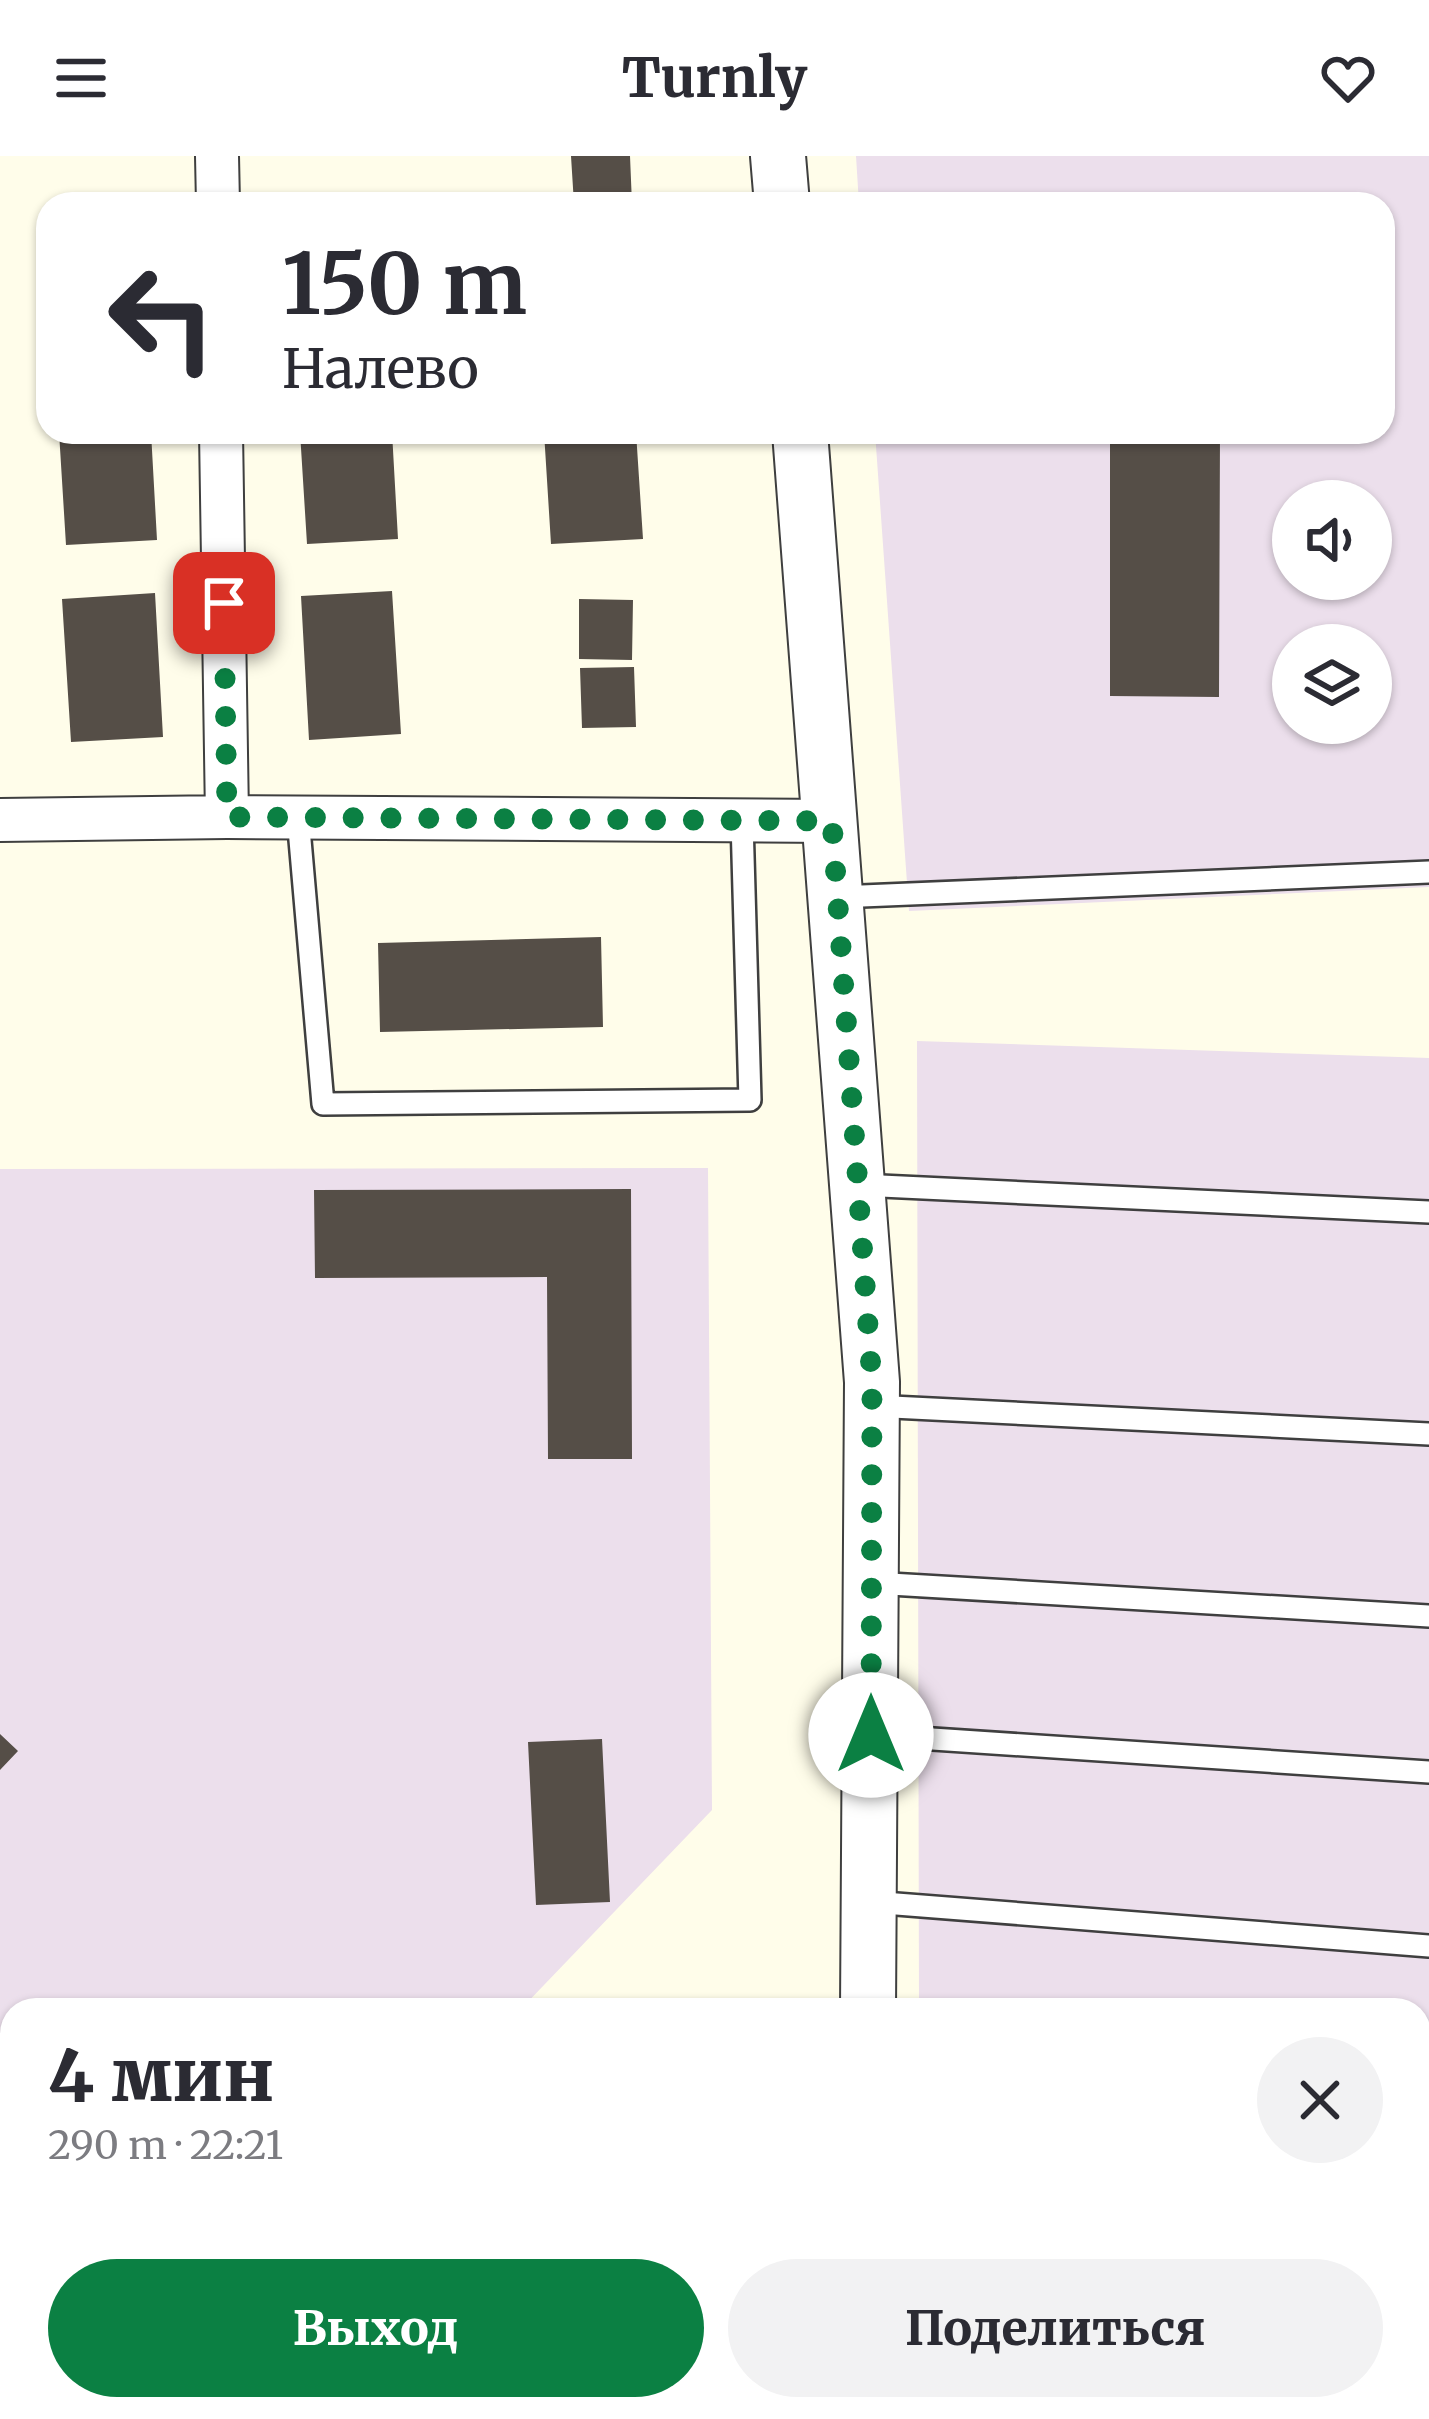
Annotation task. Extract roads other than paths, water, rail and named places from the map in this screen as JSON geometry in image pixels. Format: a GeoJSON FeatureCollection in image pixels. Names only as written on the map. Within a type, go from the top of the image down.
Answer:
{"type":"FeatureCollection","features":[{"type":"Feature","properties":{"kind":"street"},"geometry":{"type":"LineString","coordinates":[[218,156],[218,192]]}},
{"type":"Feature","properties":{"kind":"street"},"geometry":{"type":"LineString","coordinates":[[778,156],[781,192]]}},
{"type":"Feature","properties":{"kind":"street"},"geometry":{"type":"LineString","coordinates":[[221,444],[227,817]]}},
{"type":"Feature","properties":{"kind":"street"},"geometry":{"type":"LineString","coordinates":[[801,444],[872,1406],[868,1998]]}},
{"type":"Feature","properties":{"kind":"street"},"geometry":{"type":"LineString","coordinates":[[0,820],[832,821]]}},
{"type":"Feature","properties":{"kind":"lane"},"geometry":{"type":"LineString","coordinates":[[298,818],[323,1104],[750,1100],[742,820]]}},
{"type":"Feature","properties":{"kind":"lane"},"geometry":{"type":"LineString","coordinates":[[838,897],[1429,872]]}},
{"type":"Feature","properties":{"kind":"lane"},"geometry":{"type":"LineString","coordinates":[[859,1185],[1429,1212]]}},
{"type":"Feature","properties":{"kind":"lane"},"geometry":{"type":"LineString","coordinates":[[872,1406],[1429,1434]]}},
{"type":"Feature","properties":{"kind":"lane"},"geometry":{"type":"LineString","coordinates":[[872,1583],[1429,1616]]}},
{"type":"Feature","properties":{"kind":"lane"},"geometry":{"type":"LineString","coordinates":[[871,1735],[1429,1772]]}},
{"type":"Feature","properties":{"kind":"lane"},"geometry":{"type":"LineString","coordinates":[[871,1902],[1429,1946]]}}]}
